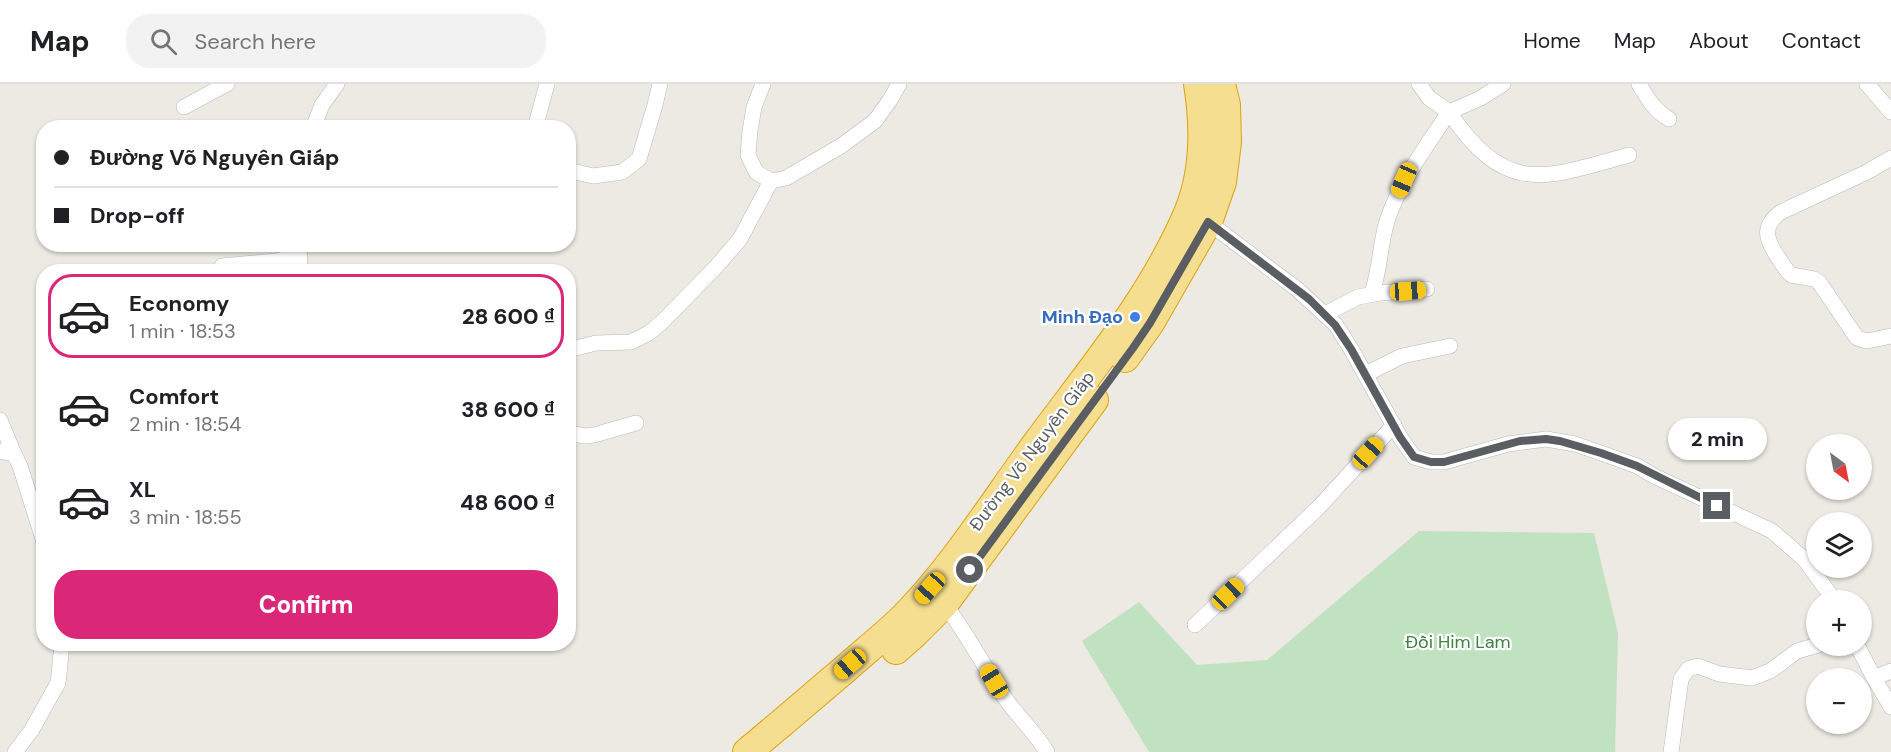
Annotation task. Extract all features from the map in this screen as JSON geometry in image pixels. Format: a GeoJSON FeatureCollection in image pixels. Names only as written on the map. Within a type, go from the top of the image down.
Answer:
{"type":"FeatureCollection","features":[{"type":"Feature","properties":{"kind":"highway","name":"Đường Võ Nguyên Giáp"},"geometry":{"type":"LineString","coordinates":[[1198,84],[1203,111],[1198,217]]}},
{"type":"Feature","properties":{"kind":"highway","name":"Đường Võ Nguyên Giáp"},"geometry":{"type":"LineString","coordinates":[[775,752],[914,634],[937,596],[1222,182],[1227,142],[1226,105],[1221,84]]}},
{"type":"Feature","properties":{"kind":"highway","name":"Đường Võ Nguyên Giáp"},"geometry":{"type":"LineString","coordinates":[[747,752],[905,616],[937,596]]}},
{"type":"Feature","properties":{"kind":"street"},"geometry":{"type":"LineString","coordinates":[[184,107],[227,84]]}},
{"type":"Feature","properties":{"kind":"street"},"geometry":{"type":"LineString","coordinates":[[316,120],[322,105],[336,84]]}},
{"type":"Feature","properties":{"kind":"street"},"geometry":{"type":"LineString","coordinates":[[537,120],[547,84]]}},
{"type":"Feature","properties":{"kind":"street"},"geometry":{"type":"LineString","coordinates":[[576,172],[593,176],[622,172],[639,159],[660,84]]}},
{"type":"Feature","properties":{"kind":"street"},"geometry":{"type":"LineString","coordinates":[[763,84],[754,107],[748,155],[756,172],[771,181],[786,178],[841,146],[875,121],[899,84]]}},
{"type":"Feature","properties":{"kind":"street"},"geometry":{"type":"LineString","coordinates":[[1419,84],[1429,99],[1449,112],[1463,133],[1484,154],[1504,167],[1524,174],[1544,175],[1564,172],[1629,155]]}},
{"type":"Feature","properties":{"kind":"street"},"geometry":{"type":"LineString","coordinates":[[1372,293],[1387,223],[1404,180],[1449,112],[1481,98],[1503,84]]}},
{"type":"Feature","properties":{"kind":"street"},"geometry":{"type":"LineString","coordinates":[[1639,84],[1658,111],[1670,119]]}},
{"type":"Feature","properties":{"kind":"street"},"geometry":{"type":"LineString","coordinates":[[1867,84],[1891,112]]}},
{"type":"Feature","properties":{"kind":"street"},"geometry":{"type":"LineString","coordinates":[[1891,158],[1865,173],[1781,212],[1770,222],[1767,237],[1771,247],[1791,275],[1819,282],[1857,338],[1867,341],[1891,336]]}},
{"type":"Feature","properties":{"kind":"street"},"geometry":{"type":"LineString","coordinates":[[576,348],[596,343],[631,342],[649,333],[662,322],[740,239],[771,181]]}},
{"type":"Feature","properties":{"kind":"street"},"geometry":{"type":"LineString","coordinates":[[1198,217],[1297,289],[1325,314],[1343,335],[1414,457],[1431,462],[1444,462],[1520,441],[1546,439],[1575,444],[1637,466],[1772,531],[1804,559],[1827,590]]}},
{"type":"Feature","properties":{"kind":"street"},"geometry":{"type":"LineString","coordinates":[[244,264],[276,261],[295,252]]}},
{"type":"Feature","properties":{"kind":"street"},"geometry":{"type":"LineString","coordinates":[[1325,314],[1353,298],[1372,293],[1426,290]]}},
{"type":"Feature","properties":{"kind":"street"},"geometry":{"type":"LineString","coordinates":[[1366,374],[1402,356],[1450,346]]}},
{"type":"Feature","properties":{"kind":"street"},"geometry":{"type":"LineString","coordinates":[[0,420],[7,452],[20,466],[36,517]]}},
{"type":"Feature","properties":{"kind":"street"},"geometry":{"type":"LineString","coordinates":[[576,434],[594,435],[636,423]]}},
{"type":"Feature","properties":{"kind":"street"},"geometry":{"type":"LineString","coordinates":[[1195,626],[1319,507],[1394,425]]}},
{"type":"Feature","properties":{"kind":"street"},"geometry":{"type":"LineString","coordinates":[[937,596],[963,630],[1006,699],[1047,752]]}},
{"type":"Feature","properties":{"kind":"street"},"geometry":{"type":"LineString","coordinates":[[1671,752],[1681,679],[1688,669],[1698,666],[1719,674],[1752,678],[1770,671],[1797,651],[1806,648]]}},
{"type":"Feature","properties":{"kind":"street"},"geometry":{"type":"LineString","coordinates":[[15,752],[31,731],[58,683],[61,651]]}},
{"type":"Feature","properties":{"kind":"street"},"geometry":{"type":"LineString","coordinates":[[1863,656],[1891,707]]}},
{"type":"Feature","properties":{"kind":"street"},"geometry":{"type":"LineString","coordinates":[[1874,678],[1891,671]]}},
{"type":"Feature","properties":{"kind":"green space","name":"Đồi Him Lam"},"geometry":{"type":"Polygon","coordinates":[[[1419,531],[1594,533],[1618,633],[1615,752],[1149,752],[1082,641],[1139,602],[1197,665],[1267,660],[1419,531]]]}},
{"type":"Feature","properties":{"kind":"place","name":"Minh Đạo"},"geometry":{"type":"Point","coordinates":[1135,317]}},
{"type":"Feature","properties":{"kind":"route"},"geometry":{"type":"LineString","coordinates":[[970,570],[1133,348],[1150,323],[1208,222],[1309,299],[1335,325],[1414,457],[1431,462],[1444,462],[1520,441],[1534,439],[1560,441],[1637,466],[1717,506]]}}]}
